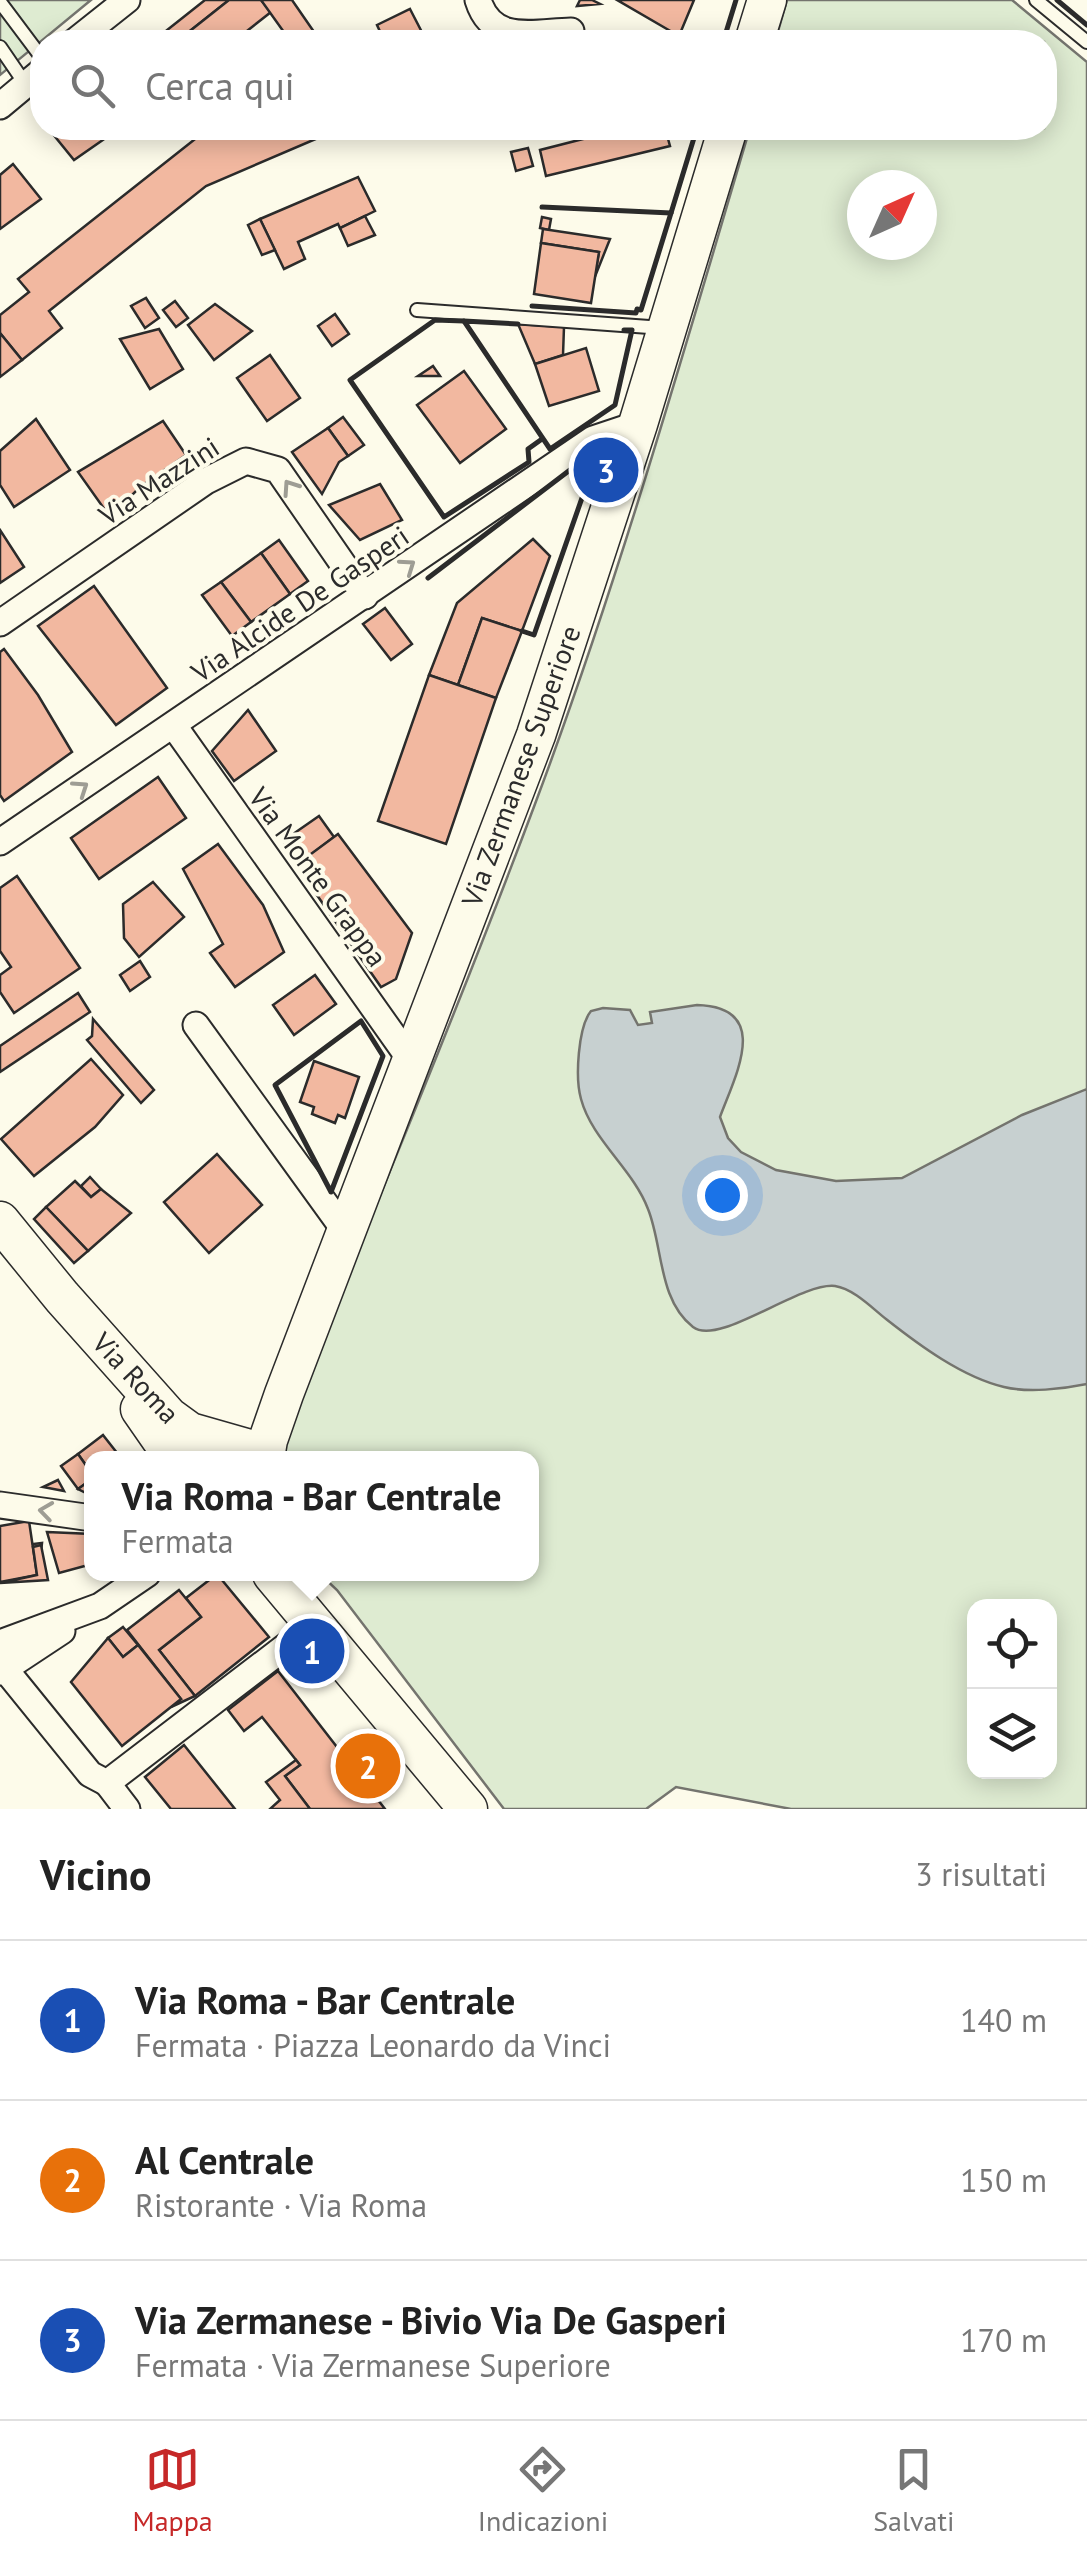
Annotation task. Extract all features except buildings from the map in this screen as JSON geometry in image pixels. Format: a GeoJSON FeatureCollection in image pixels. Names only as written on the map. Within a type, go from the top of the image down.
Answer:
{"type":"FeatureCollection","features":[{"type":"Feature","properties":{"kind":"street"},"geometry":{"type":"LineString","coordinates":[[89,30],[127,0]]}},
{"type":"Feature","properties":{"kind":"street"},"geometry":{"type":"LineString","coordinates":[[478,0],[484,19],[500,30]]}},
{"type":"Feature","properties":{"kind":"street"},"geometry":{"type":"LineString","coordinates":[[757,30],[766,0]]}},
{"type":"Feature","properties":{"kind":"street"},"geometry":{"type":"LineString","coordinates":[[0,106],[30,81]]}},
{"type":"Feature","properties":{"kind":"street","name":"Via Zermanese Superiore"},"geometry":{"type":"LineString","coordinates":[[238,1451],[268,1440],[536,736],[638,424],[724,140]]}},
{"type":"Feature","properties":{"kind":"street","name":"Via Alcide De Gasperi"},"geometry":{"type":"LineString","coordinates":[[0,842],[593,439],[638,424]]}},
{"type":"Feature","properties":{"kind":"street","name":"Via Mazzini"},"geometry":{"type":"LineString","coordinates":[[0,623],[206,480],[246,461],[278,470],[364,596]]}},
{"type":"Feature","properties":{"kind":"street","name":"Via Monte Grappa"},"geometry":{"type":"LineString","coordinates":[[174,726],[412,1062]]}},
{"type":"Feature","properties":{"kind":"street"},"geometry":{"type":"LineString","coordinates":[[196,1025],[346,1232]]}},
{"type":"Feature","properties":{"kind":"street","name":"Via Roma"},"geometry":{"type":"LineString","coordinates":[[0,1221],[168,1416],[190,1432],[233,1451]]}},
{"type":"Feature","properties":{"kind":"street","name":"Via Roma"},"geometry":{"type":"LineString","coordinates":[[62,1296],[169,1451]]}},
{"type":"Feature","properties":{"kind":"street"},"geometry":{"type":"LineString","coordinates":[[0,1505],[84,1517]]}},
{"type":"Feature","properties":{"kind":"street"},"geometry":{"type":"LineString","coordinates":[[127,1809],[106,1783],[90,1774],[1,1657],[100,1606],[137,1581]]}},
{"type":"Feature","properties":{"kind":"street"},"geometry":{"type":"LineString","coordinates":[[278,1581],[468,1809]]}},
{"type":"Feature","properties":{"kind":"street"},"geometry":{"type":"LineString","coordinates":[[303,1581],[391,1713]]}},
{"type":"Feature","properties":{"kind":"street"},"geometry":{"type":"LineString","coordinates":[[106,1783],[315,1624]]}},
{"type":"Feature","properties":{"kind":"lane"},"geometry":{"type":"LineString","coordinates":[[1036,0],[1087,42]]}},
{"type":"Feature","properties":{"kind":"lane"},"geometry":{"type":"LineString","coordinates":[[0,2],[30,42]]}},
{"type":"Feature","properties":{"kind":"lane"},"geometry":{"type":"LineString","coordinates":[[0,47],[30,74]]}},
{"type":"Feature","properties":{"kind":"lane"},"geometry":{"type":"LineString","coordinates":[[416,310],[667,328]]}},
{"type":"Feature","properties":{"kind":"green space"},"geometry":{"type":"Polygon","coordinates":[[[0,0],[91,0],[55,30],[30,30],[30,50],[0,75],[0,0]]]}},
{"type":"Feature","properties":{"kind":"green space"},"geometry":{"type":"Polygon","coordinates":[[[787,0],[1012,0],[1048,30],[778,30],[787,0]]]}},
{"type":"Feature","properties":{"kind":"green space"},"geometry":{"type":"Polygon","coordinates":[[[1057,37],[1087,62],[1087,1809],[791,1809],[676,1787],[646,1809],[504,1809],[327,1581],[539,1581],[539,1451],[282,1451],[293,1407],[477,956],[594,637],[746,140],[1057,140],[1057,37]]]}},
{"type":"Feature","properties":{"kind":"shaded area"},"geometry":{"type":"Polygon","coordinates":[[[697,1005],[720,1009],[735,1018],[742,1031],[739,1064],[720,1117],[728,1138],[741,1152],[776,1170],[836,1181],[902,1178],[1022,1115],[1087,1089],[1087,1384],[1013,1389],[972,1376],[912,1339],[856,1295],[835,1286],[820,1287],[721,1328],[705,1331],[693,1327],[682,1316],[667,1288],[653,1224],[641,1194],[586,1114],[578,1066],[583,1029],[591,1011],[630,1010],[638,1025],[652,1023],[650,1012],[697,1005]]]}},
{"type":"Feature","properties":{"kind":"wall"},"geometry":{"type":"LineString","coordinates":[[727,30],[736,0]]}},
{"type":"Feature","properties":{"kind":"wall"},"geometry":{"type":"LineString","coordinates":[[1057,0],[1087,25]]}},
{"type":"Feature","properties":{"kind":"wall"},"geometry":{"type":"LineString","coordinates":[[542,207],[671,213],[693,140]]}},
{"type":"Feature","properties":{"kind":"wall"},"geometry":{"type":"LineString","coordinates":[[532,306],[636,313],[641,310],[671,213]]}},
{"type":"Feature","properties":{"kind":"wall"},"geometry":{"type":"LineString","coordinates":[[464,321],[435,320],[350,380],[444,517],[529,462],[528,449],[542,439]]}},
{"type":"Feature","properties":{"kind":"wall"},"geometry":{"type":"LineString","coordinates":[[518,324],[464,321],[550,449],[615,405],[632,330],[624,330]]}},
{"type":"Feature","properties":{"kind":"wall"},"geometry":{"type":"LineString","coordinates":[[428,578],[587,457],[596,458],[534,635],[522,631]]}},
{"type":"Feature","properties":{"kind":"wall"},"geometry":{"type":"LineString","coordinates":[[361,1021],[383,1056],[331,1192],[275,1085],[361,1021]]}},
{"type":"Feature","properties":{"kind":"place","name":"Via Zermanese - Bivio Via De Gasperi"},"geometry":{"type":"Point","coordinates":[606,470]}},
{"type":"Feature","properties":{"kind":"place","name":"Via Roma - Bar Centrale"},"geometry":{"type":"Point","coordinates":[312,1651]}},
{"type":"Feature","properties":{"kind":"place","name":"Al Centrale"},"geometry":{"type":"Point","coordinates":[368,1766]}}]}
